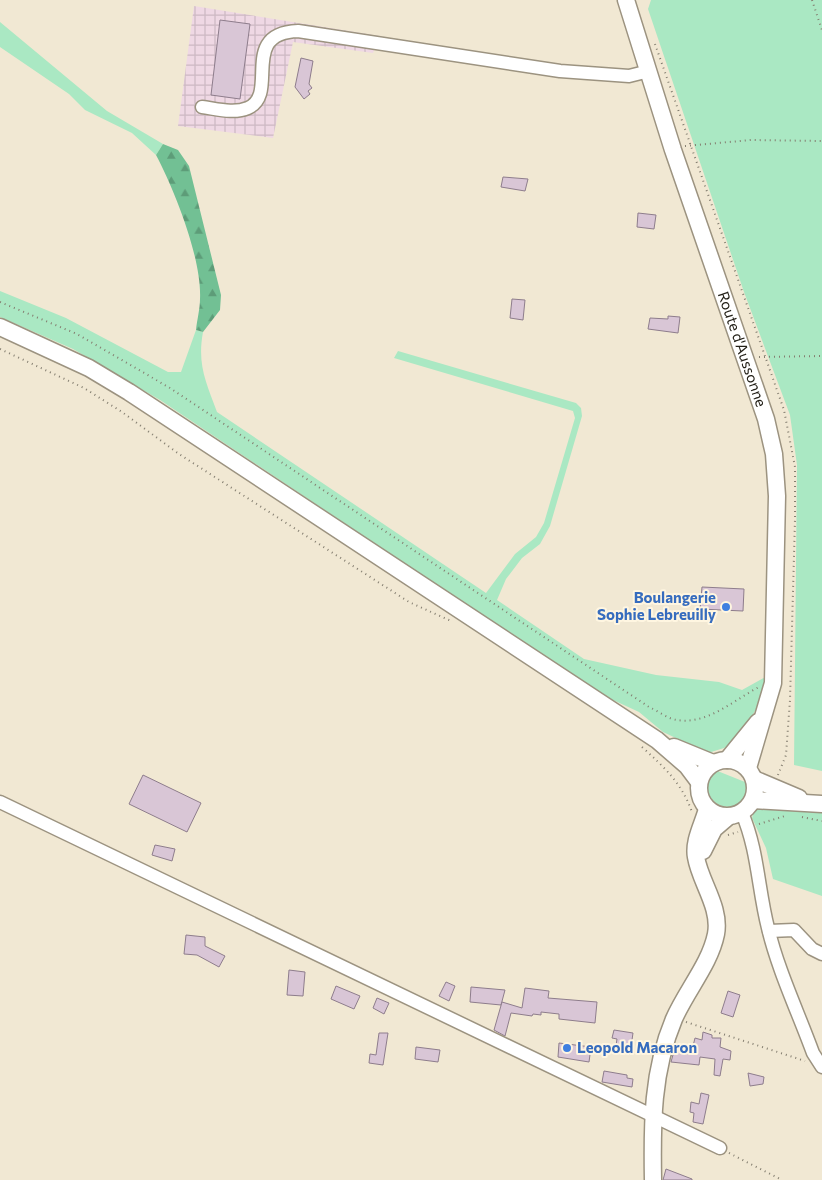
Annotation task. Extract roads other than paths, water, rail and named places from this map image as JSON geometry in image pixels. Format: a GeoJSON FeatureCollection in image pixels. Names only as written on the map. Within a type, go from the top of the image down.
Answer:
{"type":"FeatureCollection","features":[{"type":"Feature","properties":{"kind":"main road","name":"Route d'Aussonne"},"geometry":{"type":"LineString","coordinates":[[626,0],[673,150],[766,418],[774,454],[778,496],[773,683],[751,774]]}},
{"type":"Feature","properties":{"kind":"main road"},"geometry":{"type":"LineString","coordinates":[[0,327],[26,337],[89,368],[130,392],[657,740],[687,766],[699,782],[702,801],[696,855],[712,903],[716,919],[716,932],[711,949],[675,1018],[664,1046],[658,1071],[652,1117],[653,1180]]}},
{"type":"Feature","properties":{"kind":"main road","name":"Route d'Aussonne"},"geometry":{"type":"LineString","coordinates":[[720,761],[749,735],[766,710]]}},
{"type":"Feature","properties":{"kind":"main road"},"geometry":{"type":"LineString","coordinates":[[657,740],[720,761],[735,760],[751,774],[816,803]]}},
{"type":"Feature","properties":{"kind":"main road"},"geometry":{"type":"LineString","coordinates":[[699,782],[704,771],[720,761]]}},
{"type":"Feature","properties":{"kind":"main road"},"geometry":{"type":"LineString","coordinates":[[700,870],[709,836],[741,810],[756,786],[751,774]]}},
{"type":"Feature","properties":{"kind":"main road"},"geometry":{"type":"LineString","coordinates":[[700,812],[721,816],[741,810],[816,803]]}},
{"type":"Feature","properties":{"kind":"street"},"geometry":{"type":"LineString","coordinates":[[202,107],[234,111],[249,108],[259,98],[266,45],[274,36],[285,31],[298,31],[560,72],[629,76],[648,71]]}},
{"type":"Feature","properties":{"kind":"street"},"geometry":{"type":"LineString","coordinates":[[0,802],[652,1117],[720,1148]]}},
{"type":"Feature","properties":{"kind":"street"},"geometry":{"type":"LineString","coordinates":[[741,810],[758,864],[768,931],[821,1066]]}},
{"type":"Feature","properties":{"kind":"street"},"geometry":{"type":"LineString","coordinates":[[768,931],[794,930],[812,948],[822,954]]}},
{"type":"Feature","properties":{"kind":"place","name":"Boulangerie Sophie Lebreuilly"},"geometry":{"type":"Point","coordinates":[726,607]}},
{"type":"Feature","properties":{"kind":"place","name":"Leopold Macaron"},"geometry":{"type":"Point","coordinates":[567,1048]}}]}
